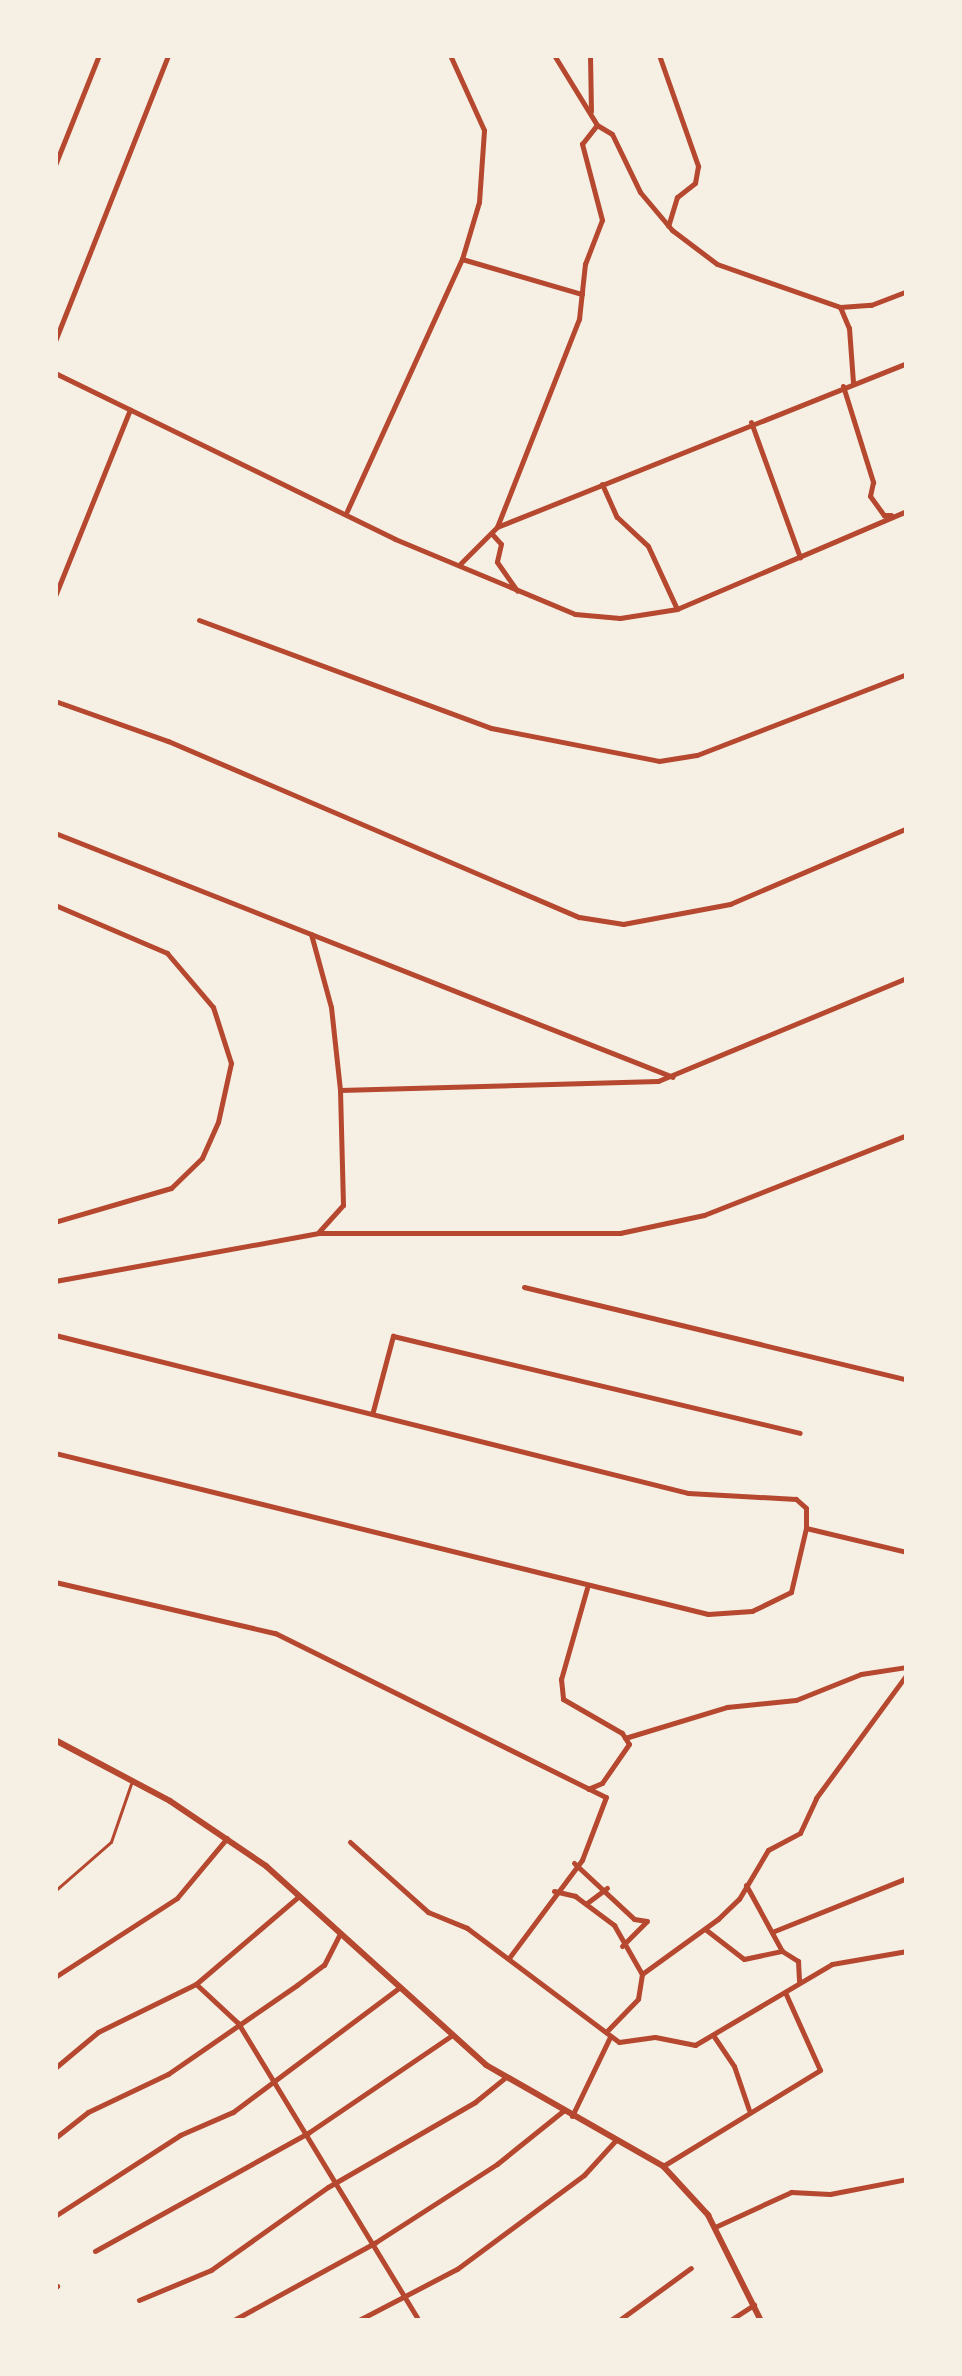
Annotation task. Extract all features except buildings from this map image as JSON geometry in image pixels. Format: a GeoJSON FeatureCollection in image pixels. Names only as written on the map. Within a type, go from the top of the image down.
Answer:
{"type":"FeatureCollection","features":[{"type":"Feature","properties":{"kind":"street"},"geometry":{"type":"LineString","coordinates":[[55,165],[99,55]]}},
{"type":"Feature","properties":{"kind":"street"},"geometry":{"type":"LineString","coordinates":[[55,341],[168,55]]}},
{"type":"Feature","properties":{"kind":"street"},"geometry":{"type":"LineString","coordinates":[[346,512],[462,259],[479,202],[485,143],[482,120],[450,55]]}},
{"type":"Feature","properties":{"kind":"street"},"geometry":{"type":"LineString","coordinates":[[554,55],[597,125],[612,134],[640,192],[668,226],[717,264],[840,307],[871,305],[907,291]]}},
{"type":"Feature","properties":{"kind":"street"},"geometry":{"type":"LineString","coordinates":[[590,55],[591,111]]}},
{"type":"Feature","properties":{"kind":"street"},"geometry":{"type":"LineString","coordinates":[[659,55],[698,166],[695,183],[677,198],[668,226]]}},
{"type":"Feature","properties":{"kind":"street"},"geometry":{"type":"LineString","coordinates":[[460,564],[498,527],[570,346],[602,220],[582,144],[597,125]]}},
{"type":"Feature","properties":{"kind":"street"},"geometry":{"type":"LineString","coordinates":[[462,259],[582,294]]}},
{"type":"Feature","properties":{"kind":"street"},"geometry":{"type":"LineString","coordinates":[[840,307],[849,328],[853,382]]}},
{"type":"Feature","properties":{"kind":"street"},"geometry":{"type":"LineString","coordinates":[[498,527],[907,362]]}},
{"type":"Feature","properties":{"kind":"street"},"geometry":{"type":"LineString","coordinates":[[55,373],[518,594],[602,619],[677,608],[907,511]]}},
{"type":"Feature","properties":{"kind":"street"},"geometry":{"type":"LineString","coordinates":[[843,386],[873,482],[870,496],[884,516],[899,514]]}},
{"type":"Feature","properties":{"kind":"street"},"geometry":{"type":"LineString","coordinates":[[55,596],[59,575],[130,409]]}},
{"type":"Feature","properties":{"kind":"street"},"geometry":{"type":"LineString","coordinates":[[751,422],[800,557]]}},
{"type":"Feature","properties":{"kind":"street"},"geometry":{"type":"LineString","coordinates":[[602,484],[617,518],[648,546],[677,608]]}},
{"type":"Feature","properties":{"kind":"street"},"geometry":{"type":"LineString","coordinates":[[492,534],[501,544],[497,562],[518,594]]}},
{"type":"Feature","properties":{"kind":"street"},"geometry":{"type":"LineString","coordinates":[[199,620],[491,728],[659,761],[697,755],[907,674]]}},
{"type":"Feature","properties":{"kind":"street"},"geometry":{"type":"LineString","coordinates":[[55,701],[168,740],[579,917],[623,924],[730,904],[907,828]]}},
{"type":"Feature","properties":{"kind":"street"},"geometry":{"type":"LineString","coordinates":[[55,832],[673,1078]]}},
{"type":"Feature","properties":{"kind":"street"},"geometry":{"type":"LineString","coordinates":[[55,905],[167,953],[213,1007],[230,1063],[218,1122],[202,1158],[171,1188],[55,1222]]}},
{"type":"Feature","properties":{"kind":"street"},"geometry":{"type":"LineString","coordinates":[[311,934],[330,1007],[340,1090],[343,1205],[319,1232]]}},
{"type":"Feature","properties":{"kind":"street"},"geometry":{"type":"LineString","coordinates":[[340,1090],[673,1078],[907,978]]}},
{"type":"Feature","properties":{"kind":"street"},"geometry":{"type":"LineString","coordinates":[[55,1280],[319,1232],[620,1233],[704,1215],[907,1135]]}},
{"type":"Feature","properties":{"kind":"street"},"geometry":{"type":"LineString","coordinates":[[524,1287],[907,1380]]}},
{"type":"Feature","properties":{"kind":"street"},"geometry":{"type":"LineString","coordinates":[[55,1335],[373,1411],[688,1493],[796,1499],[806,1508],[806,1528],[792,1592],[764,1608],[708,1614],[55,1453]]}},
{"type":"Feature","properties":{"kind":"street"},"geometry":{"type":"LineString","coordinates":[[373,1411],[393,1336],[800,1432]]}},
{"type":"Feature","properties":{"kind":"street"},"geometry":{"type":"LineString","coordinates":[[806,1528],[907,1552]]}},
{"type":"Feature","properties":{"kind":"street"},"geometry":{"type":"LineString","coordinates":[[55,1582],[275,1634],[608,1799],[582,1860],[574,1863],[508,1958]]}},
{"type":"Feature","properties":{"kind":"street"},"geometry":{"type":"LineString","coordinates":[[587,1587],[561,1679],[563,1699],[625,1738],[628,1754],[602,1783],[588,1789]]}},
{"type":"Feature","properties":{"kind":"street"},"geometry":{"type":"LineString","coordinates":[[625,1738],[726,1707],[796,1700],[861,1674],[907,1671]]}},
{"type":"Feature","properties":{"kind":"street"},"geometry":{"type":"LineString","coordinates":[[642,1974],[705,1929],[746,1885],[768,1850],[800,1833],[816,1798],[907,1671]]}},
{"type":"Feature","properties":{"kind":"street"},"geometry":{"type":"LineString","coordinates":[[55,1740],[132,1780],[227,1838],[301,1894],[399,1988],[505,2078],[663,2166],[714,2227],[761,2321]]}},
{"type":"Feature","properties":{"kind":"street"},"geometry":{"type":"LineString","coordinates":[[55,1978],[177,1898],[227,1838]]}},
{"type":"Feature","properties":{"kind":"street"},"geometry":{"type":"LineString","coordinates":[[350,1842],[428,1912],[468,1928],[608,2035],[690,2046],[839,1962],[907,1951]]}},
{"type":"Feature","properties":{"kind":"street"},"geometry":{"type":"LineString","coordinates":[[574,1863],[607,1888],[634,1919],[646,1921],[622,1946]]}},
{"type":"Feature","properties":{"kind":"street"},"geometry":{"type":"LineString","coordinates":[[772,1932],[907,1878]]}},
{"type":"Feature","properties":{"kind":"street"},"geometry":{"type":"LineString","coordinates":[[746,1885],[782,1951],[798,1961],[798,1982]]}},
{"type":"Feature","properties":{"kind":"street"},"geometry":{"type":"LineString","coordinates":[[584,1902],[595,1902],[607,1888]]}},
{"type":"Feature","properties":{"kind":"street"},"geometry":{"type":"LineString","coordinates":[[554,1890],[584,1902],[614,1925],[622,1946],[642,1974],[638,1999],[608,2035],[572,2116]]}},
{"type":"Feature","properties":{"kind":"street"},"geometry":{"type":"LineString","coordinates":[[55,2068],[98,2032],[196,1984],[301,1894]]}},
{"type":"Feature","properties":{"kind":"street"},"geometry":{"type":"LineString","coordinates":[[705,1929],[744,1959],[782,1951]]}},
{"type":"Feature","properties":{"kind":"street"},"geometry":{"type":"LineString","coordinates":[[55,2138],[88,2112],[168,2074],[324,1965],[340,1932]]}},
{"type":"Feature","properties":{"kind":"street"},"geometry":{"type":"LineString","coordinates":[[196,1984],[238,2023],[376,2242],[419,2321]]}},
{"type":"Feature","properties":{"kind":"street"},"geometry":{"type":"LineString","coordinates":[[55,2216],[274,2084],[399,1988]]}},
{"type":"Feature","properties":{"kind":"street"},"geometry":{"type":"LineString","coordinates":[[663,2166],[820,2070],[785,1992]]}},
{"type":"Feature","properties":{"kind":"street"},"geometry":{"type":"LineString","coordinates":[[95,2251],[308,2133],[452,2035]]}},
{"type":"Feature","properties":{"kind":"street"},"geometry":{"type":"LineString","coordinates":[[713,2035],[734,2066],[749,2110]]}},
{"type":"Feature","properties":{"kind":"street"},"geometry":{"type":"LineString","coordinates":[[139,2300],[212,2270],[339,2182],[476,2102],[505,2078]]}},
{"type":"Feature","properties":{"kind":"street"},"geometry":{"type":"LineString","coordinates":[[232,2321],[376,2242],[498,2164],[563,2110]]}},
{"type":"Feature","properties":{"kind":"street"},"geometry":{"type":"LineString","coordinates":[[357,2321],[457,2269],[542,2208],[616,2140]]}},
{"type":"Feature","properties":{"kind":"street"},"geometry":{"type":"LineString","coordinates":[[714,2227],[791,2192],[830,2194],[907,2179]]}},
{"type":"Feature","properties":{"kind":"street"},"geometry":{"type":"LineString","coordinates":[[618,2321],[691,2268]]}},
{"type":"Feature","properties":{"kind":"street"},"geometry":{"type":"LineString","coordinates":[[729,2321],[754,2305]]}},
{"type":"Feature","properties":{"kind":"lane"},"geometry":{"type":"LineString","coordinates":[[55,1891],[111,1842],[132,1780]]}}]}
